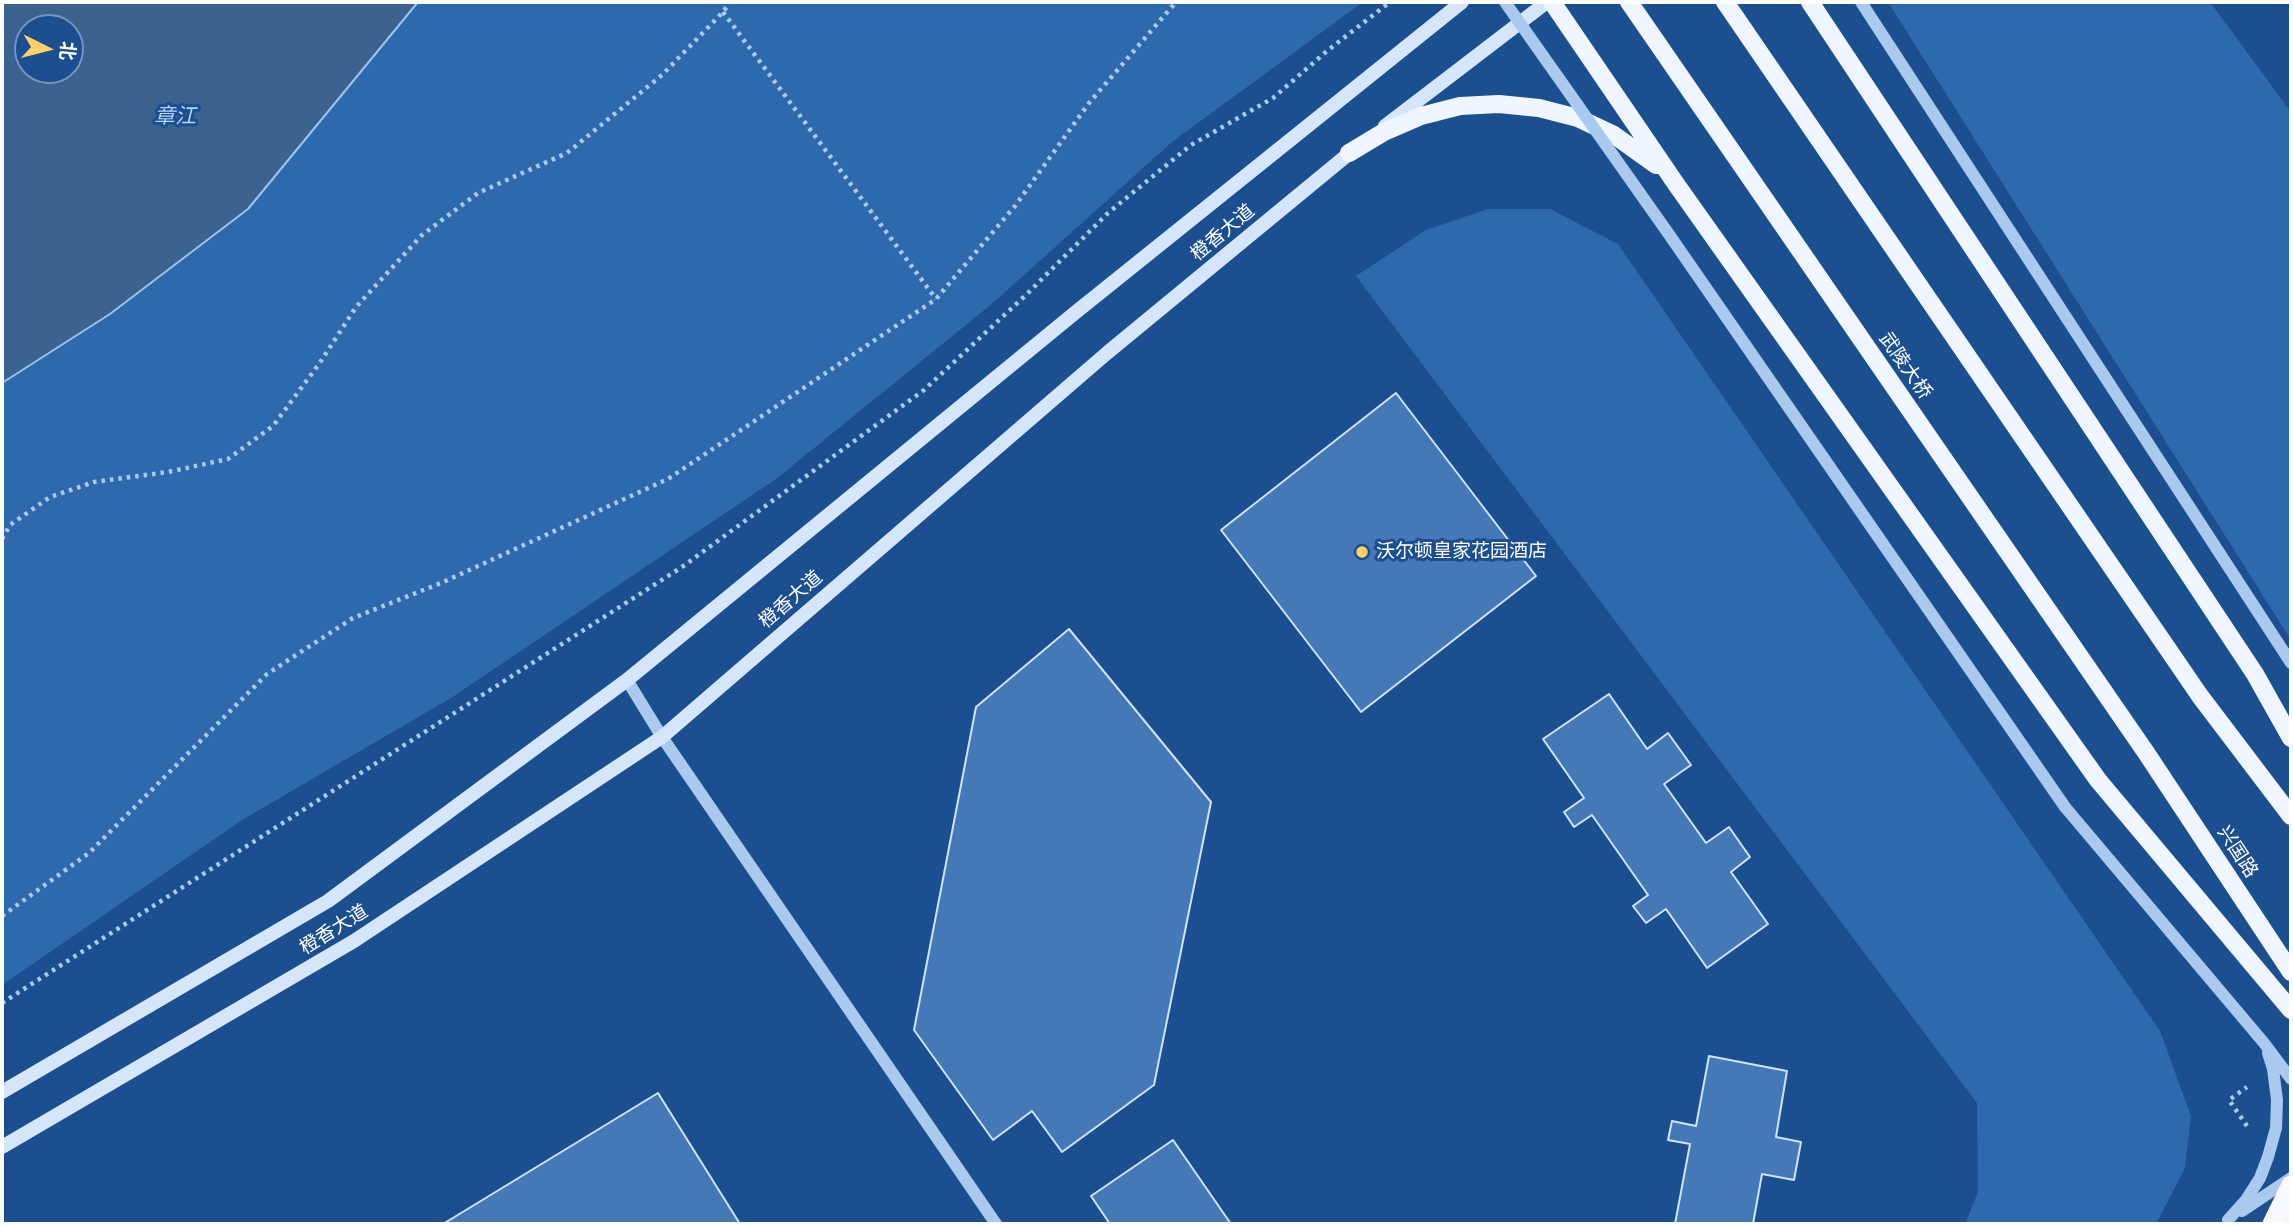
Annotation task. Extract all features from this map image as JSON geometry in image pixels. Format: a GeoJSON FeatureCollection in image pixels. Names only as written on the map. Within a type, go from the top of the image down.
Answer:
{"type":"FeatureCollection","features":[{"type":"Feature","properties":{"kind":"highway"},"geometry":{"type":"LineString","coordinates":[[2272,1224],[2291,1185]]}},
{"type":"Feature","properties":{"kind":"main road","name":"橙香大道"},"geometry":{"type":"LineString","coordinates":[[2,1093],[328,901],[627,680],[1076,312],[1462,2]]}},
{"type":"Feature","properties":{"kind":"main road","name":"橙香大道"},"geometry":{"type":"LineString","coordinates":[[2,1147],[354,941],[662,737],[1107,353],[1349,153],[1549,2]]}},
{"type":"Feature","properties":{"kind":"main road"},"geometry":{"type":"LineString","coordinates":[[1549,2],[2098,780],[2291,1010]]}},
{"type":"Feature","properties":{"kind":"main road","name":"武陵大桥"},"geometry":{"type":"LineString","coordinates":[[1629,2],[2147,754]]}},
{"type":"Feature","properties":{"kind":"main road"},"geometry":{"type":"LineString","coordinates":[[1725,2],[2200,696],[2291,816]]}},
{"type":"Feature","properties":{"kind":"main road"},"geometry":{"type":"LineString","coordinates":[[1810,2],[2255,674],[2291,738]]}},
{"type":"Feature","properties":{"kind":"main road"},"geometry":{"type":"LineString","coordinates":[[1824,2],[1845,57]]}},
{"type":"Feature","properties":{"kind":"main road"},"geometry":{"type":"LineString","coordinates":[[1349,153],[1384,132],[1420,116],[1460,106],[1499,104],[1552,111],[1578,118],[1614,135],[1647,157],[1676,184]]}},
{"type":"Feature","properties":{"kind":"main road","name":"兴国路"},"geometry":{"type":"LineString","coordinates":[[2147,754],[2291,972]]}},
{"type":"Feature","properties":{"kind":"main road"},"geometry":{"type":"LineString","coordinates":[[2279,1224],[2291,1217]]}},
{"type":"Feature","properties":{"kind":"street"},"geometry":{"type":"LineString","coordinates":[[1505,2],[2065,807],[2264,1043],[2291,1079]]}},
{"type":"Feature","properties":{"kind":"street"},"geometry":{"type":"LineString","coordinates":[[1861,2],[2291,663]]}},
{"type":"Feature","properties":{"kind":"street"},"geometry":{"type":"LineString","coordinates":[[627,680],[662,737],[996,1224]]}},
{"type":"Feature","properties":{"kind":"street"},"geometry":{"type":"LineString","coordinates":[[2225,1222],[2246,1200],[2260,1178],[2276,1128],[2277,1100],[2273,1069],[2264,1043]]}},
{"type":"Feature","properties":{"kind":"street"},"geometry":{"type":"LineString","coordinates":[[2225,1222],[2291,1178]]}},
{"type":"Feature","properties":{"kind":"path"},"geometry":{"type":"LineString","coordinates":[[2,539],[10,525],[50,497],[94,482],[168,472],[228,459],[264,433],[273,426],[319,364],[356,307],[422,235],[478,193],[567,153],[662,75],[730,2]]}},
{"type":"Feature","properties":{"kind":"path"},"geometry":{"type":"LineString","coordinates":[[2,916],[89,853],[267,674],[353,618],[453,577],[668,479],[936,299],[1015,206],[1089,103],[1176,2]]}},
{"type":"Feature","properties":{"kind":"path"},"geometry":{"type":"LineString","coordinates":[[2,1003],[682,567],[924,390],[1028,293],[1108,213],[1191,145],[1273,97],[1390,2]]}},
{"type":"Feature","properties":{"kind":"path"},"geometry":{"type":"LineString","coordinates":[[723,12],[936,299]]}},
{"type":"Feature","properties":{"kind":"shaded area"},"geometry":{"type":"Polygon","coordinates":[[[418,2],[1363,2],[1172,142],[993,303],[776,479],[451,698],[242,820],[2,985],[2,383],[110,314],[248,209],[418,2]]]}},
{"type":"Feature","properties":{"kind":"shaded area"},"geometry":{"type":"Polygon","coordinates":[[[1888,2],[2210,2],[2291,112],[2291,640],[1888,2]]]}},
{"type":"Feature","properties":{"kind":"shaded area"},"geometry":{"type":"Polygon","coordinates":[[[1488,209],[1550,209],[1618,244],[2160,1031],[2191,1116],[2185,1168],[2156,1224],[1965,1224],[1978,1192],[1977,1103],[1356,276],[1426,230],[1488,209]]]}},
{"type":"Feature","properties":{"kind":"water","name":"章江"},"geometry":{"type":"Polygon","coordinates":[[[2,2],[418,2],[248,209],[110,314],[2,383],[2,2]]]}},
{"type":"Feature","properties":{"kind":"building"},"geometry":{"type":"Polygon","coordinates":[[[1396,393],[1536,576],[1361,712],[1221,530],[1396,393]]]}},
{"type":"Feature","properties":{"kind":"building"},"geometry":{"type":"Polygon","coordinates":[[[1069,629],[1211,802],[1154,1085],[1062,1152],[1032,1111],[993,1140],[914,1030],[976,707],[1069,629]]]}},
{"type":"Feature","properties":{"kind":"building"},"geometry":{"type":"Polygon","coordinates":[[[1609,694],[1647,749],[1668,733],[1691,765],[1664,784],[1706,843],[1729,827],[1750,857],[1731,872],[1768,924],[1707,968],[1666,909],[1646,923],[1633,906],[1648,895],[1592,815],[1574,827],[1564,812],[1584,798],[1543,739],[1609,694]]]}},
{"type":"Feature","properties":{"kind":"building"},"geometry":{"type":"Polygon","coordinates":[[[1709,1056],[1787,1071],[1776,1137],[1801,1142],[1794,1180],[1762,1174],[1753,1224],[1675,1224],[1690,1144],[1668,1140],[1672,1121],[1696,1126],[1709,1056]]]}},
{"type":"Feature","properties":{"kind":"building"},"geometry":{"type":"Polygon","coordinates":[[[658,1093],[740,1224],[443,1224],[658,1093]]]}},
{"type":"Feature","properties":{"kind":"building"},"geometry":{"type":"Polygon","coordinates":[[[1173,1140],[1231,1224],[1110,1224],[1091,1196],[1173,1140]]]}},
{"type":"Feature","properties":{"kind":"place","name":"沃尔顿皇家花园酒店"},"geometry":{"type":"Point","coordinates":[1362,552]}}]}
